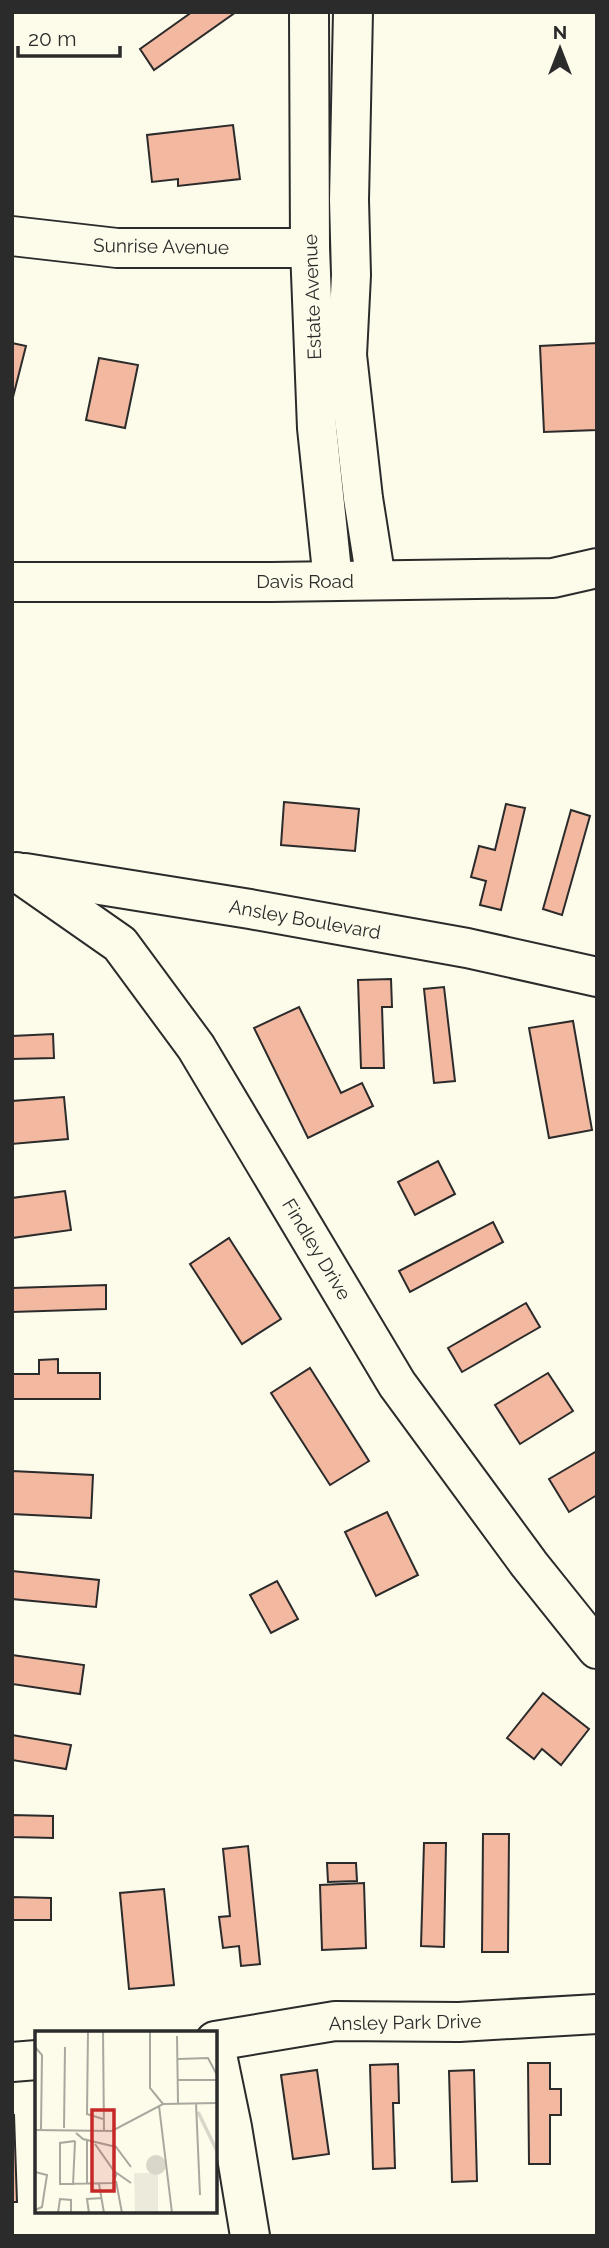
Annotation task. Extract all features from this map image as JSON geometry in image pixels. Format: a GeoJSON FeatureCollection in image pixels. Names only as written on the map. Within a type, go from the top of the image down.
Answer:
{"type":"FeatureCollection","features":[{"type":"Feature","properties":{"kind":"street","name":"Estate Avenue"},"geometry":{"type":"LineString","coordinates":[[309,12],[310,248],[317,428],[333,581]]}},
{"type":"Feature","properties":{"kind":"street"},"geometry":{"type":"LineString","coordinates":[[353,12],[349,200],[351,275],[347,355],[363,498],[376,580]]}},
{"type":"Feature","properties":{"kind":"street","name":"Sunrise Avenue"},"geometry":{"type":"LineString","coordinates":[[12,236],[117,248],[310,248]]}},
{"type":"Feature","properties":{"kind":"street","name":"Davis Road"},"geometry":{"type":"LineString","coordinates":[[12,582],[553,578],[597,568]]}},
{"type":"Feature","properties":{"kind":"street","name":"Ansley Boulevard"},"geometry":{"type":"LineString","coordinates":[[14,871],[467,948],[597,977]]}},
{"type":"Feature","properties":{"kind":"street","name":"Findley Drive"},"geometry":{"type":"LineString","coordinates":[[14,871],[120,944],[196,1047],[397,1384],[529,1564],[597,1649]]}},
{"type":"Feature","properties":{"kind":"street","name":"Ansley Park Drive"},"geometry":{"type":"LineString","coordinates":[[217,2043],[335,2021],[459,2022],[597,2014]]}},
{"type":"Feature","properties":{"kind":"street"},"geometry":{"type":"LineString","coordinates":[[217,2053],[250,2236]]}},
{"type":"Feature","properties":{"kind":"street"},"geometry":{"type":"LineString","coordinates":[[12,2062],[35,2060]]}},
{"type":"Feature","properties":{"kind":"building"},"geometry":{"type":"Polygon","coordinates":[[[192,12],[236,12],[154,70],[140,49],[192,12]]]}},
{"type":"Feature","properties":{"kind":"building"},"geometry":{"type":"Polygon","coordinates":[[[233,125],[240,179],[178,186],[178,179],[152,182],[147,135],[233,125]]]}},
{"type":"Feature","properties":{"kind":"building"},"geometry":{"type":"Polygon","coordinates":[[[12,343],[26,346],[12,401],[12,343]]]}},
{"type":"Feature","properties":{"kind":"building"},"geometry":{"type":"Polygon","coordinates":[[[597,343],[597,430],[544,432],[540,346],[597,343]]]}},
{"type":"Feature","properties":{"kind":"building"},"geometry":{"type":"Polygon","coordinates":[[[99,358],[138,365],[125,428],[86,420],[99,358]]]}},
{"type":"Feature","properties":{"kind":"building"},"geometry":{"type":"Polygon","coordinates":[[[284,802],[359,809],[355,851],[281,845],[284,802]]]}},
{"type":"Feature","properties":{"kind":"building"},"geometry":{"type":"Polygon","coordinates":[[[506,804],[525,808],[501,910],[480,905],[486,881],[471,877],[479,846],[495,850],[506,804]]]}},
{"type":"Feature","properties":{"kind":"building"},"geometry":{"type":"Polygon","coordinates":[[[571,810],[590,816],[562,915],[543,909],[571,810]]]}},
{"type":"Feature","properties":{"kind":"building"},"geometry":{"type":"Polygon","coordinates":[[[391,979],[392,1007],[382,1007],[384,1068],[361,1068],[358,980],[391,979]]]}},
{"type":"Feature","properties":{"kind":"building"},"geometry":{"type":"Polygon","coordinates":[[[444,987],[455,1081],[434,1083],[424,989],[444,987]]]}},
{"type":"Feature","properties":{"kind":"building"},"geometry":{"type":"Polygon","coordinates":[[[299,1007],[341,1093],[362,1083],[373,1106],[308,1138],[254,1028],[299,1007]]]}},
{"type":"Feature","properties":{"kind":"building"},"geometry":{"type":"Polygon","coordinates":[[[573,1021],[592,1130],[549,1138],[529,1028],[573,1021]]]}},
{"type":"Feature","properties":{"kind":"building"},"geometry":{"type":"Polygon","coordinates":[[[53,1034],[54,1058],[12,1059],[12,1036],[53,1034]]]}},
{"type":"Feature","properties":{"kind":"building"},"geometry":{"type":"Polygon","coordinates":[[[64,1097],[68,1139],[12,1144],[12,1101],[64,1097]]]}},
{"type":"Feature","properties":{"kind":"building"},"geometry":{"type":"Polygon","coordinates":[[[438,1161],[455,1194],[415,1215],[398,1182],[438,1161]]]}},
{"type":"Feature","properties":{"kind":"building"},"geometry":{"type":"Polygon","coordinates":[[[65,1191],[71,1230],[12,1238],[12,1198],[65,1191]]]}},
{"type":"Feature","properties":{"kind":"building"},"geometry":{"type":"Polygon","coordinates":[[[493,1222],[503,1242],[410,1292],[399,1271],[493,1222]]]}},
{"type":"Feature","properties":{"kind":"building"},"geometry":{"type":"Polygon","coordinates":[[[229,1238],[281,1319],[242,1344],[190,1264],[229,1238]]]}},
{"type":"Feature","properties":{"kind":"building"},"geometry":{"type":"Polygon","coordinates":[[[106,1285],[106,1309],[12,1312],[12,1288],[106,1285]]]}},
{"type":"Feature","properties":{"kind":"building"},"geometry":{"type":"Polygon","coordinates":[[[526,1303],[540,1327],[462,1372],[448,1348],[526,1303]]]}},
{"type":"Feature","properties":{"kind":"building"},"geometry":{"type":"Polygon","coordinates":[[[58,1359],[58,1373],[100,1373],[100,1399],[12,1399],[12,1374],[39,1374],[39,1360],[58,1359]]]}},
{"type":"Feature","properties":{"kind":"building"},"geometry":{"type":"Polygon","coordinates":[[[310,1368],[369,1461],[330,1485],[271,1393],[310,1368]]]}},
{"type":"Feature","properties":{"kind":"building"},"geometry":{"type":"Polygon","coordinates":[[[548,1373],[573,1411],[520,1444],[495,1405],[548,1373]]]}},
{"type":"Feature","properties":{"kind":"building"},"geometry":{"type":"Polygon","coordinates":[[[597,1451],[597,1495],[569,1512],[549,1479],[597,1451]]]}},
{"type":"Feature","properties":{"kind":"building"},"geometry":{"type":"Polygon","coordinates":[[[12,1471],[93,1475],[91,1518],[12,1514],[12,1471]]]}},
{"type":"Feature","properties":{"kind":"building"},"geometry":{"type":"Polygon","coordinates":[[[387,1512],[418,1575],[376,1596],[345,1532],[387,1512]]]}},
{"type":"Feature","properties":{"kind":"building"},"geometry":{"type":"Polygon","coordinates":[[[12,1571],[99,1580],[96,1607],[12,1599],[12,1571]]]}},
{"type":"Feature","properties":{"kind":"building"},"geometry":{"type":"Polygon","coordinates":[[[277,1581],[298,1619],[271,1633],[250,1595],[277,1581]]]}},
{"type":"Feature","properties":{"kind":"building"},"geometry":{"type":"Polygon","coordinates":[[[12,1655],[84,1665],[80,1694],[12,1684],[12,1655]]]}},
{"type":"Feature","properties":{"kind":"building"},"geometry":{"type":"Polygon","coordinates":[[[543,1693],[589,1729],[561,1765],[542,1749],[534,1759],[507,1738],[543,1693]]]}},
{"type":"Feature","properties":{"kind":"building"},"geometry":{"type":"Polygon","coordinates":[[[12,1735],[71,1745],[66,1769],[12,1760],[12,1735]]]}},
{"type":"Feature","properties":{"kind":"building"},"geometry":{"type":"Polygon","coordinates":[[[12,1815],[53,1816],[53,1838],[12,1837],[12,1815]]]}},
{"type":"Feature","properties":{"kind":"building"},"geometry":{"type":"Polygon","coordinates":[[[483,1834],[509,1834],[508,1952],[482,1952],[483,1834]]]}},
{"type":"Feature","properties":{"kind":"building"},"geometry":{"type":"Polygon","coordinates":[[[424,1843],[446,1843],[444,1947],[421,1946],[424,1843]]]}},
{"type":"Feature","properties":{"kind":"building"},"geometry":{"type":"Polygon","coordinates":[[[248,1846],[260,1964],[241,1966],[239,1946],[223,1948],[219,1917],[230,1916],[223,1849],[248,1846]]]}},
{"type":"Feature","properties":{"kind":"building"},"geometry":{"type":"Polygon","coordinates":[[[327,1863],[356,1863],[357,1881],[328,1882],[327,1863]]]}},
{"type":"Feature","properties":{"kind":"building"},"geometry":{"type":"Polygon","coordinates":[[[364,1883],[366,1948],[322,1950],[320,1885],[364,1883]]]}},
{"type":"Feature","properties":{"kind":"building"},"geometry":{"type":"Polygon","coordinates":[[[164,1889],[174,1985],[129,1989],[120,1893],[164,1889]]]}},
{"type":"Feature","properties":{"kind":"building"},"geometry":{"type":"Polygon","coordinates":[[[12,1897],[51,1898],[51,1920],[12,1920],[12,1897]]]}},
{"type":"Feature","properties":{"kind":"building"},"geometry":{"type":"Polygon","coordinates":[[[528,2063],[550,2063],[550,2089],[561,2089],[561,2115],[550,2115],[550,2164],[529,2164],[528,2063]]]}},
{"type":"Feature","properties":{"kind":"building"},"geometry":{"type":"Polygon","coordinates":[[[398,2064],[399,2103],[393,2103],[395,2168],[373,2169],[370,2065],[398,2064]]]}},
{"type":"Feature","properties":{"kind":"building"},"geometry":{"type":"Polygon","coordinates":[[[317,2070],[329,2154],[293,2159],[281,2075],[317,2070]]]}},
{"type":"Feature","properties":{"kind":"building"},"geometry":{"type":"Polygon","coordinates":[[[474,2070],[477,2181],[452,2182],[449,2071],[474,2070]]]}},
{"type":"Feature","properties":{"kind":"building"},"geometry":{"type":"Polygon","coordinates":[[[14,2115],[17,2202],[12,2202],[14,2115]]]}}]}
